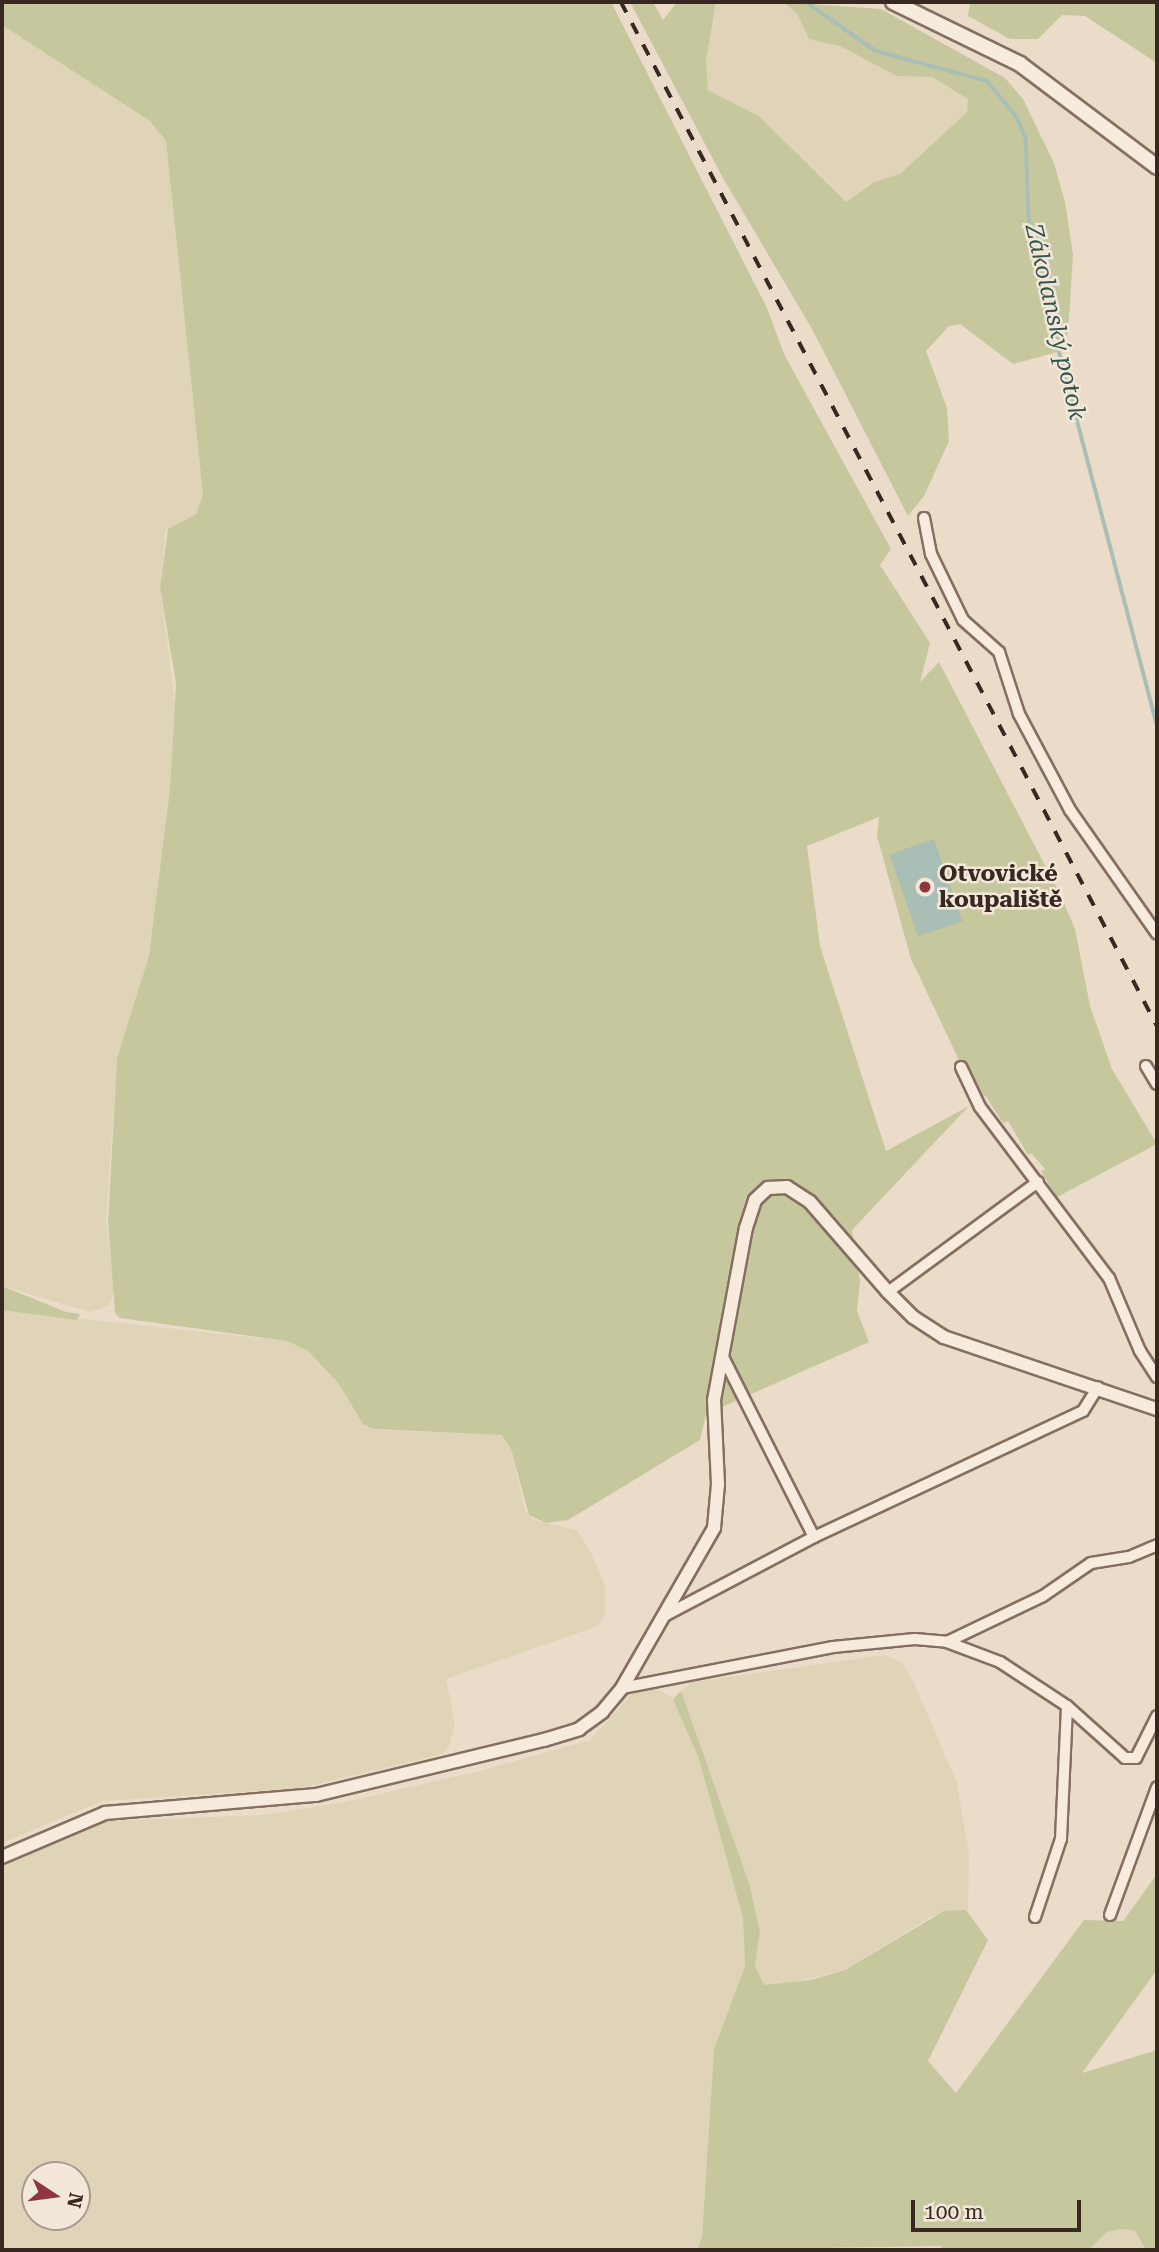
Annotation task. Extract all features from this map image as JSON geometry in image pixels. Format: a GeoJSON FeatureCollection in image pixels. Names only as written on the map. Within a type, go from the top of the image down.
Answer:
{"type":"FeatureCollection","features":[{"type":"Feature","properties":{"kind":"main road"},"geometry":{"type":"LineString","coordinates":[[892,2],[1020,64],[1156,162]]}},
{"type":"Feature","properties":{"kind":"street"},"geometry":{"type":"LineString","coordinates":[[924,518],[931,554],[963,620],[999,652],[1019,714],[1070,810],[1157,934]]}},
{"type":"Feature","properties":{"kind":"street"},"geometry":{"type":"LineString","coordinates":[[1146,1066],[1157,1084]]}},
{"type":"Feature","properties":{"kind":"street"},"geometry":{"type":"LineString","coordinates":[[961,1067],[980,1107],[1109,1278],[1140,1351],[1157,1377]]}},
{"type":"Feature","properties":{"kind":"street"},"geometry":{"type":"LineString","coordinates":[[888,1292],[1038,1182]]}},
{"type":"Feature","properties":{"kind":"street"},"geometry":{"type":"LineString","coordinates":[[2,1857],[105,1813],[316,1795],[544,1740],[586,1725],[622,1688],[714,1528],[718,1484],[714,1400],[746,1228],[755,1200],[768,1188],[787,1187],[810,1202],[888,1292],[913,1317],[944,1337],[1157,1409]]}},
{"type":"Feature","properties":{"kind":"street"},"geometry":{"type":"LineString","coordinates":[[722,1355],[814,1537]]}},
{"type":"Feature","properties":{"kind":"street"},"geometry":{"type":"LineString","coordinates":[[663,1616],[814,1537],[1083,1411],[1098,1387]]}},
{"type":"Feature","properties":{"kind":"street"},"geometry":{"type":"LineString","coordinates":[[947,1642],[1043,1596],[1091,1563],[1129,1557],[1157,1545]]}},
{"type":"Feature","properties":{"kind":"street"},"geometry":{"type":"LineString","coordinates":[[622,1688],[833,1647],[915,1639],[947,1642],[1000,1662],[1067,1706],[1125,1758],[1136,1758],[1157,1716]]}},
{"type":"Feature","properties":{"kind":"street"},"geometry":{"type":"LineString","coordinates":[[1035,1917],[1061,1839],[1067,1706]]}},
{"type":"Feature","properties":{"kind":"street"},"geometry":{"type":"LineString","coordinates":[[1110,1915],[1157,1787]]}},
{"type":"Feature","properties":{"kind":"shaded area"},"geometry":{"type":"Polygon","coordinates":[[[716,2],[784,2],[798,15],[809,39],[840,45],[897,76],[932,77],[968,99],[967,112],[900,174],[874,182],[846,202],[759,116],[708,90],[706,61],[716,2]]]}},
{"type":"Feature","properties":{"kind":"shaded area"},"geometry":{"type":"Polygon","coordinates":[[[2,25],[151,121],[166,141],[203,495],[196,514],[166,530],[160,587],[175,703],[170,789],[149,956],[117,1058],[106,1222],[114,1292],[108,1306],[90,1312],[2,1286],[2,25]]]}},
{"type":"Feature","properties":{"kind":"shaded area","name":"Otvovické koupaliště"},"geometry":{"type":"Polygon","coordinates":[[[934,839],[962,921],[918,937],[890,854],[934,839]]]}},
{"type":"Feature","properties":{"kind":"shaded area"},"geometry":{"type":"Polygon","coordinates":[[[2,1310],[287,1341],[308,1351],[339,1384],[364,1424],[378,1430],[502,1435],[511,1449],[525,1511],[534,1520],[577,1530],[590,1551],[605,1586],[605,1614],[598,1626],[446,1679],[455,1722],[449,1746],[443,1754],[300,1788],[102,1801],[2,1843],[2,1310]]]}},
{"type":"Feature","properties":{"kind":"shaded area"},"geometry":{"type":"Polygon","coordinates":[[[884,1655],[902,1662],[914,1683],[957,1783],[969,1854],[968,1910],[932,1916],[845,1970],[771,1987],[764,1985],[755,1965],[760,1932],[750,1886],[681,1691],[692,1682],[884,1655]]]}},
{"type":"Feature","properties":{"kind":"shaded area"},"geometry":{"type":"Polygon","coordinates":[[[656,1687],[675,1700],[699,1759],[743,1919],[745,1966],[714,2049],[702,2237],[697,2250],[2,2250],[2,1866],[107,1821],[262,1815],[341,1803],[479,1771],[590,1740],[629,1697],[641,1689],[656,1687]]]}},
{"type":"Feature","properties":{"kind":"shaded area"},"geometry":{"type":"Polygon","coordinates":[[[1120,2229],[1135,2231],[1146,2250],[1090,2250],[1107,2232],[1120,2229]]]}},
{"type":"Feature","properties":{"kind":"green space"},"geometry":{"type":"Polygon","coordinates":[[[2,2],[611,2],[767,308],[784,354],[891,549],[880,565],[930,643],[920,682],[939,662],[1060,894],[1075,929],[1090,1006],[1112,1069],[1157,1144],[1057,1197],[1041,1172],[1045,1169],[1031,1153],[1028,1155],[1008,1121],[1003,1123],[985,1095],[981,1099],[968,1079],[911,959],[877,836],[879,817],[807,846],[820,946],[886,1151],[969,1106],[852,1230],[860,1281],[857,1311],[869,1342],[706,1414],[700,1440],[568,1520],[546,1523],[529,1515],[511,1449],[502,1435],[374,1429],[363,1424],[339,1384],[308,1351],[287,1341],[120,1318],[115,1313],[108,1223],[117,1058],[149,956],[170,789],[176,684],[160,587],[168,529],[196,514],[203,495],[166,141],[150,121],[2,25],[2,2]]]}},
{"type":"Feature","properties":{"kind":"green space"},"geometry":{"type":"Polygon","coordinates":[[[630,2],[653,2],[663,20],[677,2],[716,2],[706,61],[708,90],[759,116],[846,202],[874,182],[900,174],[967,112],[968,99],[932,77],[897,76],[840,46],[809,39],[798,15],[784,2],[881,9],[1005,78],[1023,99],[1054,163],[1065,202],[1073,255],[1068,333],[1057,352],[1013,364],[960,324],[949,326],[926,351],[947,408],[949,441],[924,496],[908,516],[812,329],[723,178],[630,2]]]}},
{"type":"Feature","properties":{"kind":"green space"},"geometry":{"type":"Polygon","coordinates":[[[970,2],[1157,2],[1157,63],[1085,16],[1062,15],[1038,39],[1010,39],[968,16],[970,2]]]}},
{"type":"Feature","properties":{"kind":"green space"},"geometry":{"type":"Polygon","coordinates":[[[2,1286],[66,1312],[80,1314],[77,1320],[2,1310],[2,1286]]]}},
{"type":"Feature","properties":{"kind":"green space"},"geometry":{"type":"Polygon","coordinates":[[[681,1691],[750,1886],[760,1932],[755,1965],[764,1985],[811,1980],[845,1970],[944,1911],[966,1910],[988,1940],[928,2061],[956,2093],[1084,1920],[1123,1921],[1157,1874],[1157,1970],[1082,2073],[1157,2050],[1157,2250],[1146,2250],[1135,2231],[1120,2229],[1107,2232],[1089,2250],[942,2250],[941,2246],[697,2250],[702,2237],[714,2049],[745,1966],[743,1918],[699,1759],[673,1699],[681,1691]]]}},
{"type":"Feature","properties":{"kind":"waterway","name":"Zákolanský potok"},"geometry":{"type":"LineString","coordinates":[[806,2],[876,51],[987,81],[1017,117],[1026,138],[1030,240],[1157,724]]}},
{"type":"Feature","properties":{"kind":"railway"},"geometry":{"type":"LineString","coordinates":[[621,2],[1157,1026]]}},
{"type":"Feature","properties":{"kind":"place","name":"Otvovické koupaliště"},"geometry":{"type":"Point","coordinates":[925,887]}}]}
